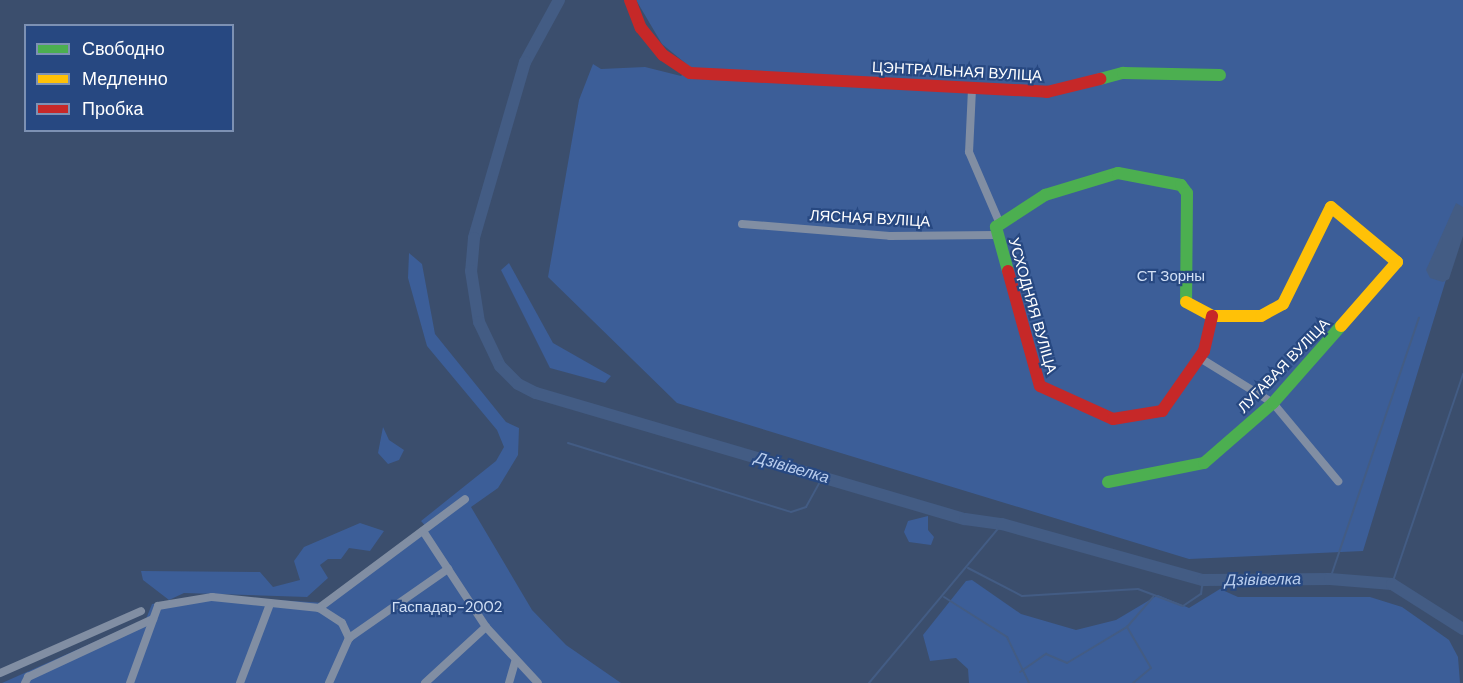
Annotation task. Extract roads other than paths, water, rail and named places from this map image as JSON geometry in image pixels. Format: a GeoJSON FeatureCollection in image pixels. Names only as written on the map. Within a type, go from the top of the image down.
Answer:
{"type":"FeatureCollection","features":[{"type":"Feature","properties":{"kind":"street","name":"ЦЭНТРАЛЬНАЯ ВУЛІЦА"},"geometry":{"type":"LineString","coordinates":[[630,0],[641,28],[663,55],[690,73],[1047,92],[1123,73],[1220,75]]}},
{"type":"Feature","properties":{"kind":"street","name":"УСХОДНЯЯ ВУЛІЦА"},"geometry":{"type":"LineString","coordinates":[[972,89],[969,152],[998,230],[1040,386],[1113,419],[1147,416],[1170,403],[1200,358]]}},
{"type":"Feature","properties":{"kind":"street"},"geometry":{"type":"LineString","coordinates":[[998,230],[1045,195],[1118,173],[1181,185],[1187,193],[1185,300],[1190,307],[1212,316],[1200,358],[1273,403],[1338,481]]}},
{"type":"Feature","properties":{"kind":"street","name":"ЛУГАВАЯ ВУЛІЦА"},"geometry":{"type":"LineString","coordinates":[[1108,482],[1204,463],[1273,403],[1397,266],[1331,207],[1283,304],[1261,316],[1212,316]]}},
{"type":"Feature","properties":{"kind":"street","name":"ЛЯСНАЯ ВУЛІЦА"},"geometry":{"type":"LineString","coordinates":[[742,224],[890,236],[998,230]]}},
{"type":"Feature","properties":{"kind":"street"},"geometry":{"type":"LineString","coordinates":[[319,608],[465,499]]}},
{"type":"Feature","properties":{"kind":"street"},"geometry":{"type":"LineString","coordinates":[[423,531],[486,627],[515,662],[538,683]]}},
{"type":"Feature","properties":{"kind":"street"},"geometry":{"type":"LineString","coordinates":[[329,683],[349,638],[448,569]]}},
{"type":"Feature","properties":{"kind":"street"},"geometry":{"type":"LineString","coordinates":[[130,683],[158,606],[212,597],[319,608],[342,623],[349,638]]}},
{"type":"Feature","properties":{"kind":"street"},"geometry":{"type":"LineString","coordinates":[[240,683],[270,604]]}},
{"type":"Feature","properties":{"kind":"street"},"geometry":{"type":"LineString","coordinates":[[0,673],[141,611]]}},
{"type":"Feature","properties":{"kind":"street"},"geometry":{"type":"LineString","coordinates":[[25,683],[28,677],[153,619]]}},
{"type":"Feature","properties":{"kind":"street"},"geometry":{"type":"LineString","coordinates":[[425,683],[486,627]]}},
{"type":"Feature","properties":{"kind":"street"},"geometry":{"type":"LineString","coordinates":[[509,683],[515,662]]}},
{"type":"Feature","properties":{"kind":"waterway","name":"Дзівівелка"},"geometry":{"type":"LineString","coordinates":[[559,0],[525,62],[474,238],[471,271],[479,322],[500,366],[518,384],[536,393],[965,519],[1002,524],[1203,580],[1330,579],[1392,584],[1463,629]]}},
{"type":"Feature","properties":{"kind":"waterway"},"geometry":{"type":"LineString","coordinates":[[1330,579],[1419,318]]}},
{"type":"Feature","properties":{"kind":"waterway"},"geometry":{"type":"LineString","coordinates":[[1392,584],[1463,374]]}},
{"type":"Feature","properties":{"kind":"waterway"},"geometry":{"type":"LineString","coordinates":[[568,443],[791,512],[806,507],[823,476]]}},
{"type":"Feature","properties":{"kind":"waterway"},"geometry":{"type":"LineString","coordinates":[[869,683],[1002,524]]}},
{"type":"Feature","properties":{"kind":"waterway"},"geometry":{"type":"LineString","coordinates":[[968,568],[1022,596],[1138,589],[1183,606],[1201,594],[1203,580]]}},
{"type":"Feature","properties":{"kind":"waterway"},"geometry":{"type":"LineString","coordinates":[[944,597],[1007,637],[1029,683]]}},
{"type":"Feature","properties":{"kind":"waterway"},"geometry":{"type":"LineString","coordinates":[[1133,683],[1151,668],[1127,627],[1153,597]]}},
{"type":"Feature","properties":{"kind":"waterway"},"geometry":{"type":"LineString","coordinates":[[1020,672],[1046,654],[1067,663],[1127,627]]}},
{"type":"Feature","properties":{"kind":"park label","name":"СТ Зорны"},"geometry":{"type":"Point","coordinates":[1171,277]}},
{"type":"Feature","properties":{"kind":"park label","name":"Гаспадар-2002"},"geometry":{"type":"Point","coordinates":[447,608]}}]}
